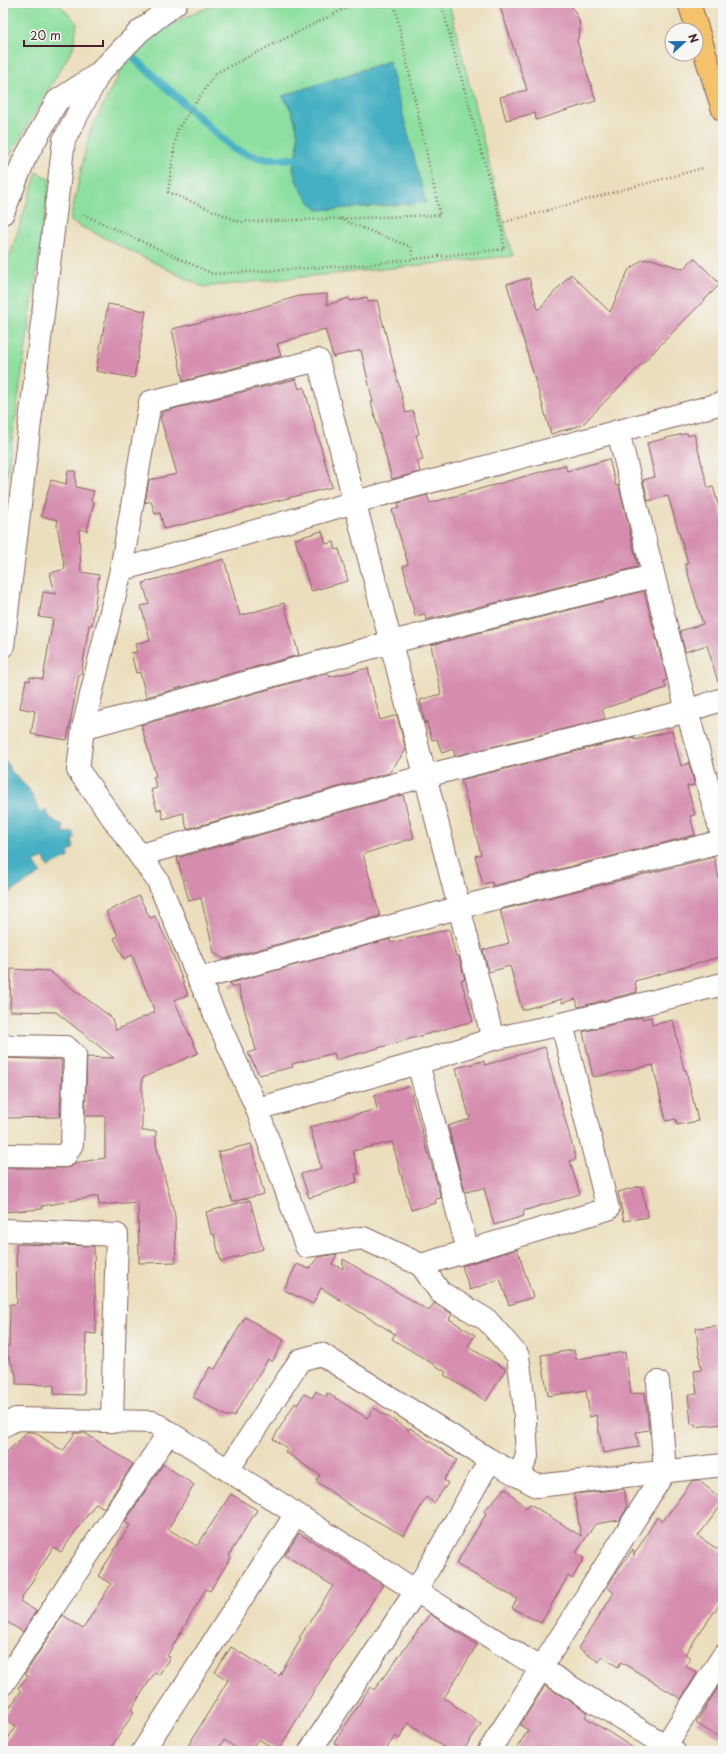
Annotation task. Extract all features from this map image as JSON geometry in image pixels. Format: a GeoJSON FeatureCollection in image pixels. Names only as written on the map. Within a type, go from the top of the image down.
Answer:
{"type":"FeatureCollection","features":[{"type":"Feature","properties":{"kind":"highway"},"geometry":{"type":"LineString","coordinates":[[689,3],[723,110]]}},
{"type":"Feature","properties":{"kind":"highway"},"geometry":{"type":"LineString","coordinates":[[697,3],[723,80]]}},
{"type":"Feature","properties":{"kind":"street"},"geometry":{"type":"LineString","coordinates":[[3,213],[24,160],[57,101],[100,72],[140,31],[176,3]]}},
{"type":"Feature","properties":{"kind":"street"},"geometry":{"type":"LineString","coordinates":[[3,646],[64,140],[100,72]]}},
{"type":"Feature","properties":{"kind":"street"},"geometry":{"type":"LineString","coordinates":[[493,1039],[461,907],[425,776],[392,642],[318,360],[150,402],[121,570],[83,728],[78,770],[158,881],[199,979],[257,1108],[306,1246],[363,1238],[420,1265],[440,1292],[487,1320],[518,1356],[524,1402],[527,1456],[519,1476]]}},
{"type":"Feature","properties":{"kind":"street"},"geometry":{"type":"LineString","coordinates":[[121,570],[355,502],[723,403]]}},
{"type":"Feature","properties":{"kind":"street"},"geometry":{"type":"LineString","coordinates":[[199,979],[461,907],[723,840],[687,711],[618,431]]}},
{"type":"Feature","properties":{"kind":"street"},"geometry":{"type":"LineString","coordinates":[[83,728],[392,642],[653,576]]}},
{"type":"Feature","properties":{"kind":"street"},"geometry":{"type":"LineString","coordinates":[[140,855],[425,776],[687,711],[723,699]]}},
{"type":"Feature","properties":{"kind":"street"},"geometry":{"type":"LineString","coordinates":[[257,1108],[418,1063],[493,1039],[562,1024],[723,984]]}},
{"type":"Feature","properties":{"kind":"street"},"geometry":{"type":"LineString","coordinates":[[420,1265],[608,1209],[562,1024]]}},
{"type":"Feature","properties":{"kind":"street"},"geometry":{"type":"LineString","coordinates":[[3,1046],[66,1047],[75,1055],[72,1144],[65,1156],[3,1154]]}},
{"type":"Feature","properties":{"kind":"street"},"geometry":{"type":"LineString","coordinates":[[418,1063],[468,1251]]}},
{"type":"Feature","properties":{"kind":"street"},"geometry":{"type":"LineString","coordinates":[[3,1230],[117,1235],[112,1421]]}},
{"type":"Feature","properties":{"kind":"street"},"geometry":{"type":"LineString","coordinates":[[228,1470],[300,1360],[321,1354],[490,1460],[537,1486],[723,1465]]}},
{"type":"Feature","properties":{"kind":"street"},"geometry":{"type":"LineString","coordinates":[[489,1751],[542,1669],[665,1471],[658,1382]]}},
{"type":"Feature","properties":{"kind":"street"},"geometry":{"type":"LineString","coordinates":[[3,1426],[16,1419],[153,1422],[416,1591],[667,1749],[723,1656]]}},
{"type":"Feature","properties":{"kind":"street"},"geometry":{"type":"LineString","coordinates":[[3,1684],[169,1432]]}},
{"type":"Feature","properties":{"kind":"street"},"geometry":{"type":"LineString","coordinates":[[310,1751],[416,1591],[490,1460]]}},
{"type":"Feature","properties":{"kind":"street"},"geometry":{"type":"LineString","coordinates":[[143,1751],[296,1514]]}},
{"type":"Feature","properties":{"kind":"path"},"geometry":{"type":"LineString","coordinates":[[356,3],[216,73],[177,130],[168,192],[240,222],[440,215],[394,3]]}},
{"type":"Feature","properties":{"kind":"path"},"geometry":{"type":"LineString","coordinates":[[56,202],[213,274],[361,264],[504,249],[501,223],[441,3]]}},
{"type":"Feature","properties":{"kind":"path"},"geometry":{"type":"LineString","coordinates":[[501,223],[703,168]]}},
{"type":"Feature","properties":{"kind":"path"},"geometry":{"type":"LineString","coordinates":[[338,219],[411,247],[413,259]]}},
{"type":"Feature","properties":{"kind":"green space"},"geometry":{"type":"Polygon","coordinates":[[[3,3],[58,3],[77,23],[73,48],[3,167],[3,3]]]}},
{"type":"Feature","properties":{"kind":"green space"},"geometry":{"type":"Polygon","coordinates":[[[218,3],[449,3],[512,256],[203,287],[70,221],[89,134],[123,65],[161,28],[218,3]]]}},
{"type":"Feature","properties":{"kind":"green space"},"geometry":{"type":"Polygon","coordinates":[[[37,172],[50,180],[3,502],[3,277],[37,172]]]}},
{"type":"Feature","properties":{"kind":"water"},"geometry":{"type":"Polygon","coordinates":[[[389,61],[426,203],[318,210],[305,196],[298,185],[294,173],[293,167],[298,145],[297,130],[290,108],[282,96],[389,61]]]}},
{"type":"Feature","properties":{"kind":"water"},"geometry":{"type":"Polygon","coordinates":[[[6,761],[12,773],[28,788],[40,812],[46,810],[50,818],[63,826],[63,833],[73,832],[75,837],[72,841],[74,848],[68,852],[69,857],[48,867],[44,858],[34,862],[41,873],[4,896],[3,762],[6,761]]]}},
{"type":"Feature","properties":{"kind":"building"},"geometry":{"type":"Polygon","coordinates":[[[499,3],[570,3],[579,20],[580,31],[577,41],[596,101],[536,120],[535,113],[506,120],[500,97],[527,90],[499,3]]]}},
{"type":"Feature","properties":{"kind":"building"},"geometry":{"type":"Polygon","coordinates":[[[694,258],[720,284],[582,425],[551,434],[507,284],[529,278],[538,310],[571,274],[610,312],[628,271],[642,260],[651,259],[683,269],[694,258]]]}},
{"type":"Feature","properties":{"kind":"building"},"geometry":{"type":"Polygon","coordinates":[[[327,294],[327,305],[349,298],[350,301],[367,297],[368,302],[377,300],[406,413],[413,411],[419,434],[416,435],[423,460],[417,461],[420,472],[392,479],[371,402],[373,402],[361,350],[333,357],[325,329],[277,344],[281,356],[183,381],[172,329],[252,310],[299,296],[327,294]]]}},
{"type":"Feature","properties":{"kind":"building"},"geometry":{"type":"Polygon","coordinates":[[[108,304],[146,311],[134,378],[96,371],[108,304]]]}},
{"type":"Feature","properties":{"kind":"building"},"geometry":{"type":"Polygon","coordinates":[[[296,379],[299,389],[304,387],[332,487],[164,529],[160,513],[155,514],[151,501],[145,503],[149,480],[177,474],[160,417],[162,416],[161,412],[296,379]]]}},
{"type":"Feature","properties":{"kind":"building"},"geometry":{"type":"Polygon","coordinates":[[[687,433],[688,436],[694,434],[708,488],[713,487],[723,520],[723,682],[718,682],[707,645],[685,652],[680,631],[703,624],[685,564],[688,563],[668,496],[648,501],[643,480],[655,477],[647,443],[687,433]]]}},
{"type":"Feature","properties":{"kind":"building"},"geometry":{"type":"Polygon","coordinates":[[[609,459],[616,486],[619,486],[638,567],[426,620],[425,614],[415,616],[403,566],[408,564],[392,510],[399,508],[398,503],[427,495],[430,503],[565,465],[567,471],[609,459]]]}},
{"type":"Feature","properties":{"kind":"building"},"geometry":{"type":"Polygon","coordinates":[[[68,471],[75,471],[76,487],[94,491],[91,501],[94,502],[87,531],[79,529],[81,572],[99,575],[92,625],[89,625],[81,675],[79,674],[67,740],[31,734],[35,711],[20,708],[26,680],[30,681],[30,677],[43,679],[53,619],[39,617],[43,592],[55,594],[50,573],[65,569],[57,525],[58,520],[41,516],[51,480],[66,484],[68,471]]]}},
{"type":"Feature","properties":{"kind":"building"},"geometry":{"type":"Polygon","coordinates":[[[322,531],[326,544],[334,542],[336,550],[339,549],[348,581],[311,591],[295,539],[322,531]]]}},
{"type":"Feature","properties":{"kind":"building"},"geometry":{"type":"Polygon","coordinates":[[[224,559],[240,616],[284,603],[299,655],[146,697],[140,672],[136,673],[131,653],[137,652],[135,644],[150,640],[141,606],[149,604],[143,583],[224,559]]]}},
{"type":"Feature","properties":{"kind":"building"},"geometry":{"type":"Polygon","coordinates":[[[644,591],[667,680],[664,681],[666,688],[602,709],[605,719],[455,756],[453,749],[442,753],[437,739],[432,740],[426,721],[425,724],[420,700],[441,694],[431,645],[644,591]]]}},
{"type":"Feature","properties":{"kind":"building"},"geometry":{"type":"Polygon","coordinates":[[[368,668],[380,720],[397,715],[406,750],[389,773],[187,829],[183,813],[163,819],[161,809],[157,810],[151,790],[157,788],[153,777],[156,776],[141,725],[328,673],[330,677],[368,668]]]}},
{"type":"Feature","properties":{"kind":"building"},"geometry":{"type":"Polygon","coordinates":[[[672,731],[681,766],[689,763],[695,785],[687,786],[695,815],[690,816],[695,835],[493,886],[492,882],[483,884],[475,856],[481,854],[461,780],[634,737],[634,740],[672,731]]]}},
{"type":"Feature","properties":{"kind":"building"},"geometry":{"type":"Polygon","coordinates":[[[403,795],[414,838],[363,854],[380,916],[224,959],[214,953],[201,898],[189,901],[177,858],[403,795]]]}},
{"type":"Feature","properties":{"kind":"building"},"geometry":{"type":"Polygon","coordinates":[[[714,857],[723,896],[723,956],[635,981],[637,992],[578,1007],[576,999],[562,1003],[562,999],[522,1010],[510,966],[489,972],[483,950],[509,943],[500,910],[714,857]]]}},
{"type":"Feature","properties":{"kind":"building"},"geometry":{"type":"Polygon","coordinates":[[[139,896],[150,918],[155,916],[170,947],[188,995],[174,1000],[198,1053],[142,1078],[142,1131],[156,1131],[156,1145],[175,1216],[176,1262],[139,1263],[138,1202],[99,1205],[98,1196],[42,1206],[42,1209],[3,1212],[3,1168],[65,1168],[71,1167],[75,1163],[105,1158],[105,1116],[85,1116],[87,1057],[114,1058],[56,1012],[10,1011],[11,969],[49,971],[111,1017],[116,1030],[155,1012],[132,955],[124,959],[114,938],[118,936],[106,912],[139,896]]]}},
{"type":"Feature","properties":{"kind":"building"},"geometry":{"type":"Polygon","coordinates":[[[449,929],[456,957],[459,956],[465,979],[461,980],[473,1021],[336,1060],[334,1053],[292,1064],[293,1067],[259,1075],[248,1053],[256,1050],[238,986],[232,988],[230,983],[390,939],[391,943],[449,929]]]}},
{"type":"Feature","properties":{"kind":"building"},"geometry":{"type":"Polygon","coordinates":[[[642,1017],[642,1019],[651,1017],[652,1025],[673,1020],[684,1070],[686,1070],[698,1121],[677,1125],[676,1119],[666,1121],[653,1065],[593,1077],[583,1032],[642,1017]]]}},
{"type":"Feature","properties":{"kind":"building"},"geometry":{"type":"Polygon","coordinates":[[[545,1047],[576,1159],[570,1161],[580,1194],[523,1211],[524,1216],[494,1225],[484,1188],[465,1192],[448,1126],[470,1119],[456,1068],[484,1061],[485,1065],[545,1047]]]}},
{"type":"Feature","properties":{"kind":"building"},"geometry":{"type":"Polygon","coordinates":[[[3,1058],[62,1060],[60,1117],[3,1118],[3,1058]]]}},
{"type":"Feature","properties":{"kind":"building"},"geometry":{"type":"Polygon","coordinates":[[[409,1086],[441,1198],[435,1199],[436,1203],[411,1210],[392,1142],[353,1151],[359,1174],[355,1174],[357,1182],[309,1198],[301,1174],[321,1168],[310,1127],[377,1109],[374,1095],[409,1086]]]}},
{"type":"Feature","properties":{"kind":"building"},"geometry":{"type":"Polygon","coordinates":[[[251,1144],[264,1194],[232,1202],[218,1152],[251,1144]]]}},
{"type":"Feature","properties":{"kind":"building"},"geometry":{"type":"Polygon","coordinates":[[[641,1186],[648,1217],[624,1221],[618,1192],[641,1186]]]}},
{"type":"Feature","properties":{"kind":"building"},"geometry":{"type":"Polygon","coordinates":[[[250,1200],[263,1249],[221,1262],[214,1234],[211,1234],[206,1212],[250,1200]]]}},
{"type":"Feature","properties":{"kind":"building"},"geometry":{"type":"Polygon","coordinates":[[[16,1244],[94,1246],[96,1334],[86,1333],[84,1395],[54,1394],[54,1385],[16,1384],[16,1375],[5,1348],[9,1346],[10,1304],[17,1304],[16,1244]]]}},
{"type":"Feature","properties":{"kind":"building"},"geometry":{"type":"Polygon","coordinates":[[[517,1249],[533,1297],[509,1305],[500,1279],[470,1290],[462,1266],[517,1249]]]}},
{"type":"Feature","properties":{"kind":"building"},"geometry":{"type":"Polygon","coordinates":[[[337,1254],[332,1264],[343,1269],[343,1259],[429,1311],[434,1303],[452,1314],[449,1319],[475,1335],[468,1347],[506,1369],[486,1401],[444,1375],[446,1372],[392,1339],[395,1334],[321,1288],[313,1304],[284,1290],[297,1264],[309,1269],[318,1257],[337,1254]]]}},
{"type":"Feature","properties":{"kind":"building"},"geometry":{"type":"Polygon","coordinates":[[[245,1317],[284,1340],[272,1362],[268,1359],[234,1416],[226,1416],[193,1397],[210,1367],[215,1369],[245,1317]]]}},
{"type":"Feature","properties":{"kind":"building"},"geometry":{"type":"Polygon","coordinates":[[[723,1325],[723,1424],[695,1427],[695,1424],[691,1424],[688,1395],[697,1394],[694,1371],[701,1370],[696,1328],[723,1325]]]}},
{"type":"Feature","properties":{"kind":"building"},"geometry":{"type":"Polygon","coordinates":[[[574,1350],[576,1359],[625,1352],[631,1394],[645,1392],[649,1430],[636,1432],[639,1447],[603,1453],[596,1415],[590,1417],[586,1390],[548,1396],[541,1355],[574,1350]]]}},
{"type":"Feature","properties":{"kind":"building"},"geometry":{"type":"Polygon","coordinates":[[[316,1391],[326,1398],[327,1393],[367,1418],[374,1408],[409,1430],[410,1428],[457,1460],[444,1480],[448,1483],[434,1503],[426,1497],[404,1536],[355,1509],[316,1481],[320,1475],[285,1452],[287,1448],[273,1439],[295,1403],[297,1405],[304,1394],[312,1398],[316,1391]]]}},
{"type":"Feature","properties":{"kind":"building"},"geometry":{"type":"Polygon","coordinates":[[[27,1432],[34,1432],[63,1451],[75,1433],[85,1433],[133,1464],[104,1508],[96,1503],[61,1552],[53,1547],[20,1601],[36,1611],[23,1632],[7,1622],[3,1629],[3,1456],[27,1432]]]}},
{"type":"Feature","properties":{"kind":"building"},"geometry":{"type":"Polygon","coordinates":[[[163,1464],[194,1485],[168,1529],[197,1546],[231,1494],[257,1510],[229,1555],[231,1557],[210,1591],[206,1589],[167,1656],[170,1657],[159,1675],[155,1672],[131,1710],[134,1712],[109,1751],[3,1751],[3,1747],[15,1727],[3,1718],[21,1691],[18,1688],[28,1676],[25,1674],[63,1615],[83,1629],[111,1584],[98,1576],[130,1525],[125,1522],[163,1464]]]}},
{"type":"Feature","properties":{"kind":"building"},"geometry":{"type":"Polygon","coordinates":[[[698,1480],[723,1500],[723,1503],[698,1536],[723,1553],[723,1599],[685,1654],[691,1658],[686,1666],[697,1673],[681,1699],[621,1662],[618,1667],[602,1656],[599,1662],[578,1648],[614,1593],[607,1587],[633,1549],[634,1555],[657,1517],[663,1521],[692,1481],[698,1480]]]}},
{"type":"Feature","properties":{"kind":"building"},"geometry":{"type":"Polygon","coordinates":[[[505,1488],[526,1508],[530,1504],[581,1536],[574,1494],[624,1489],[627,1508],[620,1520],[595,1524],[576,1553],[584,1558],[572,1579],[568,1576],[541,1623],[512,1608],[517,1599],[456,1564],[486,1514],[484,1511],[505,1488]]]}},
{"type":"Feature","properties":{"kind":"building"},"geometry":{"type":"Polygon","coordinates":[[[299,1533],[383,1585],[317,1686],[278,1751],[258,1739],[250,1751],[241,1751],[224,1740],[217,1751],[185,1751],[228,1680],[215,1672],[231,1647],[279,1676],[301,1639],[299,1638],[333,1586],[285,1555],[299,1533]]]}},
{"type":"Feature","properties":{"kind":"building"},"geometry":{"type":"Polygon","coordinates":[[[430,1614],[477,1645],[444,1698],[481,1724],[463,1751],[449,1751],[409,1723],[399,1739],[395,1736],[385,1751],[333,1751],[337,1744],[334,1743],[370,1687],[374,1690],[430,1614]]]}},
{"type":"Feature","properties":{"kind":"building"},"geometry":{"type":"Polygon","coordinates":[[[723,1679],[723,1740],[696,1723],[723,1679]]]}},
{"type":"Feature","properties":{"kind":"building"},"geometry":{"type":"Polygon","coordinates":[[[545,1686],[588,1712],[585,1717],[638,1751],[515,1751],[528,1730],[520,1725],[545,1686]]]}},
{"type":"Feature","properties":{"kind":"waterway"},"geometry":{"type":"LineString","coordinates":[[136,60],[235,150],[267,159],[295,159]]}}]}
